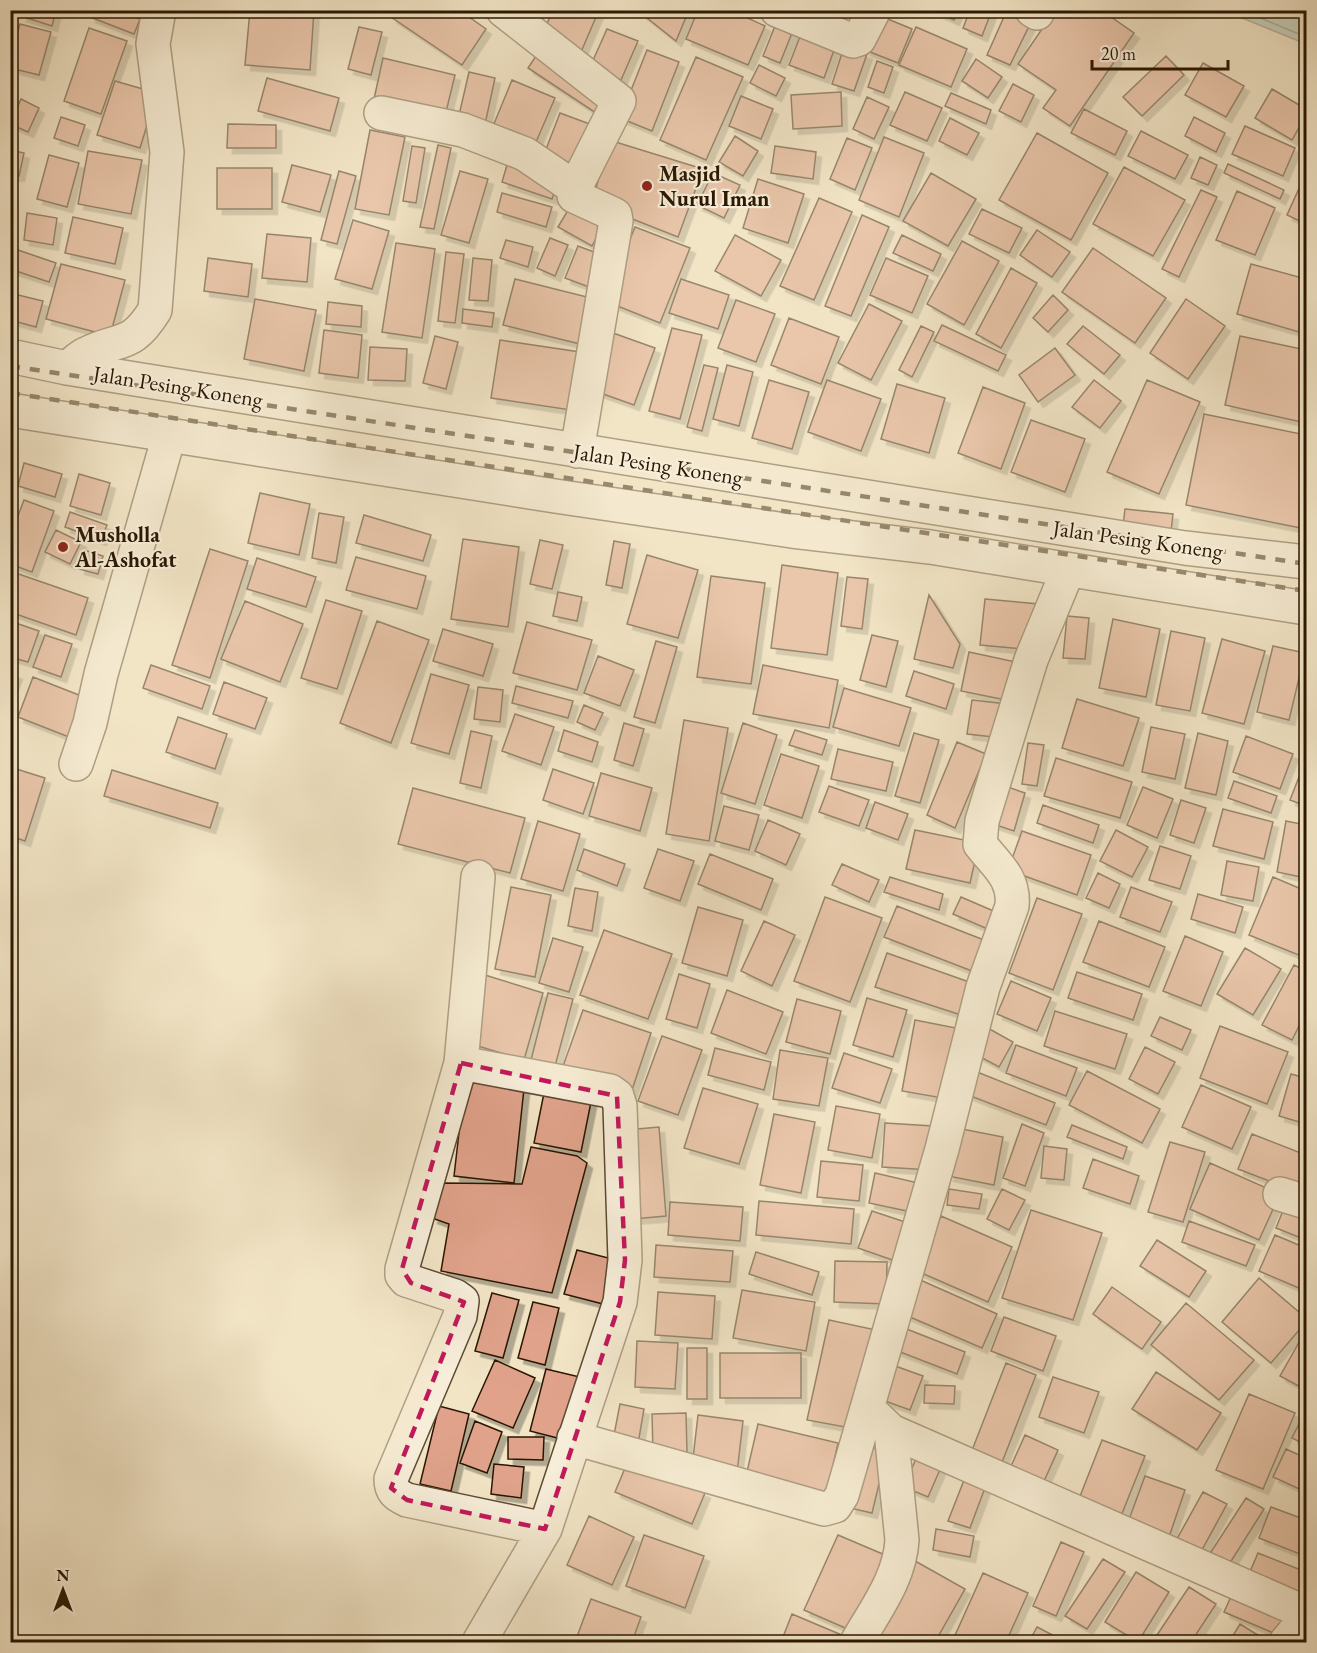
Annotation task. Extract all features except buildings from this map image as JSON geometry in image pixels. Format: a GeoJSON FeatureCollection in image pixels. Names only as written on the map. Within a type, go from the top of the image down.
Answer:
{"type":"FeatureCollection","features":[{"type":"Feature","properties":{"kind":"street"},"geometry":{"type":"LineString","coordinates":[[67,369],[85,354],[127,341],[144,328],[155,310],[167,152],[153,44],[159,10]]}},
{"type":"Feature","properties":{"kind":"street"},"geometry":{"type":"LineString","coordinates":[[503,10],[619,101],[575,188],[574,196],[615,215],[616,221],[577,451]]}},
{"type":"Feature","properties":{"kind":"street"},"geometry":{"type":"LineString","coordinates":[[777,10],[853,41],[860,39],[874,10]]}},
{"type":"Feature","properties":{"kind":"street"},"geometry":{"type":"LineString","coordinates":[[381,113],[463,130],[525,154],[575,188]]}},
{"type":"Feature","properties":{"kind":"street","name":"Jalan Pesing Koneng"},"geometry":{"type":"LineString","coordinates":[[10,356],[67,369],[1185,548],[1306,562]]}},
{"type":"Feature","properties":{"kind":"street"},"geometry":{"type":"LineString","coordinates":[[10,410],[792,531],[930,547],[1306,608]]}},
{"type":"Feature","properties":{"kind":"street"},"geometry":{"type":"LineString","coordinates":[[76,764],[90,723],[101,674],[169,436]]}},
{"type":"Feature","properties":{"kind":"street"},"geometry":{"type":"LineString","coordinates":[[574,1438],[824,1509],[835,1506],[842,1495],[942,1149],[983,987],[1012,906],[1011,883],[980,844],[982,822],[1031,660],[1068,570]]}},
{"type":"Feature","properties":{"kind":"street"},"geometry":{"type":"LineString","coordinates":[[478,876],[461,1064],[402,1269],[402,1275],[406,1280],[455,1296],[462,1301],[463,1306],[391,1479],[391,1488],[397,1495],[407,1500],[545,1529]]}},
{"type":"Feature","properties":{"kind":"street"},"geometry":{"type":"LineString","coordinates":[[461,1064],[610,1091],[617,1096],[620,1106],[625,1260],[620,1302],[545,1529],[479,1642]]}},
{"type":"Feature","properties":{"kind":"street"},"geometry":{"type":"LineString","coordinates":[[868,1409],[891,1431],[1306,1613]]}},
{"type":"Feature","properties":{"kind":"street"},"geometry":{"type":"LineString","coordinates":[[857,1642],[897,1570],[901,1553],[902,1540],[891,1431]]}},
{"type":"Feature","properties":{"kind":"street"},"geometry":{"type":"LineString","coordinates":[[1286,1642],[1306,1618]]}},
{"type":"Feature","properties":{"kind":"highlighted area"},"geometry":{"type":"Polygon","coordinates":[[[461,1063],[617,1096],[625,1260],[620,1302],[545,1529],[407,1500],[391,1488],[464,1302],[411,1283],[402,1269],[461,1063]]]}},
{"type":"Feature","properties":{"kind":"water"},"geometry":{"type":"Polygon","coordinates":[[[1225,11],[1306,11],[1306,44],[1225,11]]]}},
{"type":"Feature","properties":{"kind":"railway"},"geometry":{"type":"LineString","coordinates":[[10,366],[1306,564]]}},
{"type":"Feature","properties":{"kind":"railway"},"geometry":{"type":"LineString","coordinates":[[10,393],[1306,591]]}},
{"type":"Feature","properties":{"kind":"place","name":"Masjid Nurul Iman"},"geometry":{"type":"Point","coordinates":[647,186]}},
{"type":"Feature","properties":{"kind":"place","name":"Musholla Al-Ashofat"},"geometry":{"type":"Point","coordinates":[63,547]}}]}
